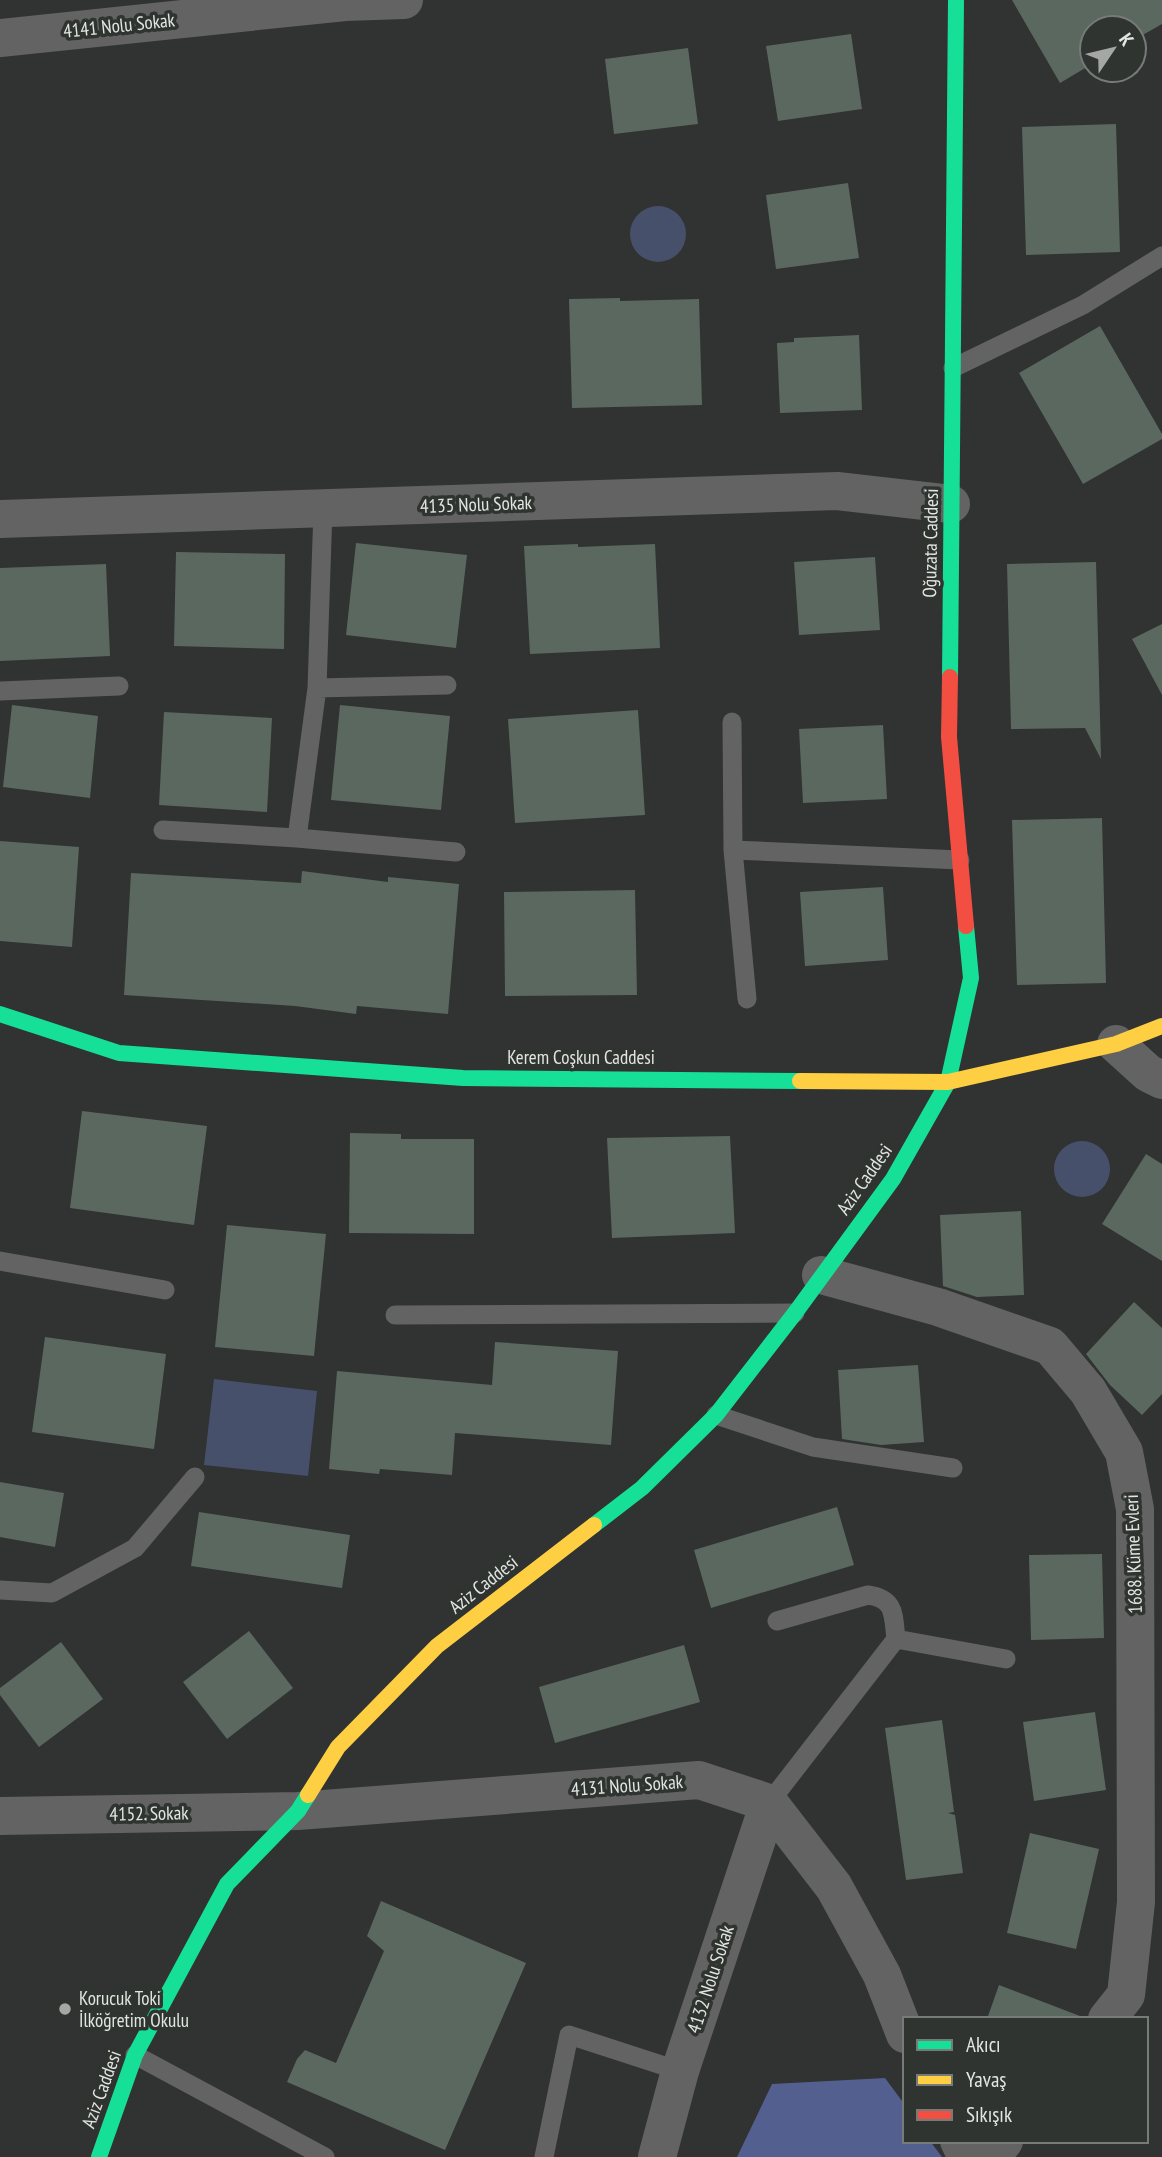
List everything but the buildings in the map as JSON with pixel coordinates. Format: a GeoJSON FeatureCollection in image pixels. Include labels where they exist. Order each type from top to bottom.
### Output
{"type":"FeatureCollection","features":[{"type":"Feature","properties":{"kind":"street","name":"4141 Nolu Sokak"},"geometry":{"type":"LineString","coordinates":[[0,38],[345,2],[404,0]]}},
{"type":"Feature","properties":{"kind":"street","name":"Oğuzata Caddesi"},"geometry":{"type":"LineString","coordinates":[[948,1082],[971,978],[949,737],[956,0]]}},
{"type":"Feature","properties":{"kind":"street","name":"4135 Nolu Sokak"},"geometry":{"type":"LineString","coordinates":[[0,519],[837,491],[951,504]]}},
{"type":"Feature","properties":{"kind":"street","name":"Kerem Coşkun Caddesi"},"geometry":{"type":"LineString","coordinates":[[0,1014],[119,1053],[463,1078],[948,1082],[1115,1044],[1162,1026]]}},
{"type":"Feature","properties":{"kind":"street"},"geometry":{"type":"LineString","coordinates":[[1115,1044],[1148,1073],[1162,1080]]}},
{"type":"Feature","properties":{"kind":"street","name":"Aziz Caddesi"},"geometry":{"type":"LineString","coordinates":[[99,2157],[135,2054],[227,1884],[298,1811],[338,1746],[437,1646],[642,1488],[716,1415],[893,1179],[948,1082]]}},
{"type":"Feature","properties":{"kind":"street","name":"1688. Küme Evleri"},"geometry":{"type":"LineString","coordinates":[[821,1275],[938,1307],[1050,1346],[1088,1391],[1124,1452],[1135,1509],[1136,1902],[1126,1995],[1109,2017]]}},
{"type":"Feature","properties":{"kind":"street","name":"4131 Nolu Sokak"},"geometry":{"type":"LineString","coordinates":[[298,1811],[699,1780],[769,1803]]}},
{"type":"Feature","properties":{"kind":"street"},"geometry":{"type":"LineString","coordinates":[[769,1803],[834,1886],[882,1975],[903,2029]]}},
{"type":"Feature","properties":{"kind":"street","name":"4132 Nolu Sokak"},"geometry":{"type":"LineString","coordinates":[[657,2157],[680,2071],[769,1803]]}},
{"type":"Feature","properties":{"kind":"street","name":"4152. Sokak"},"geometry":{"type":"LineString","coordinates":[[0,1816],[298,1811]]}},
{"type":"Feature","properties":{"kind":"street"},"geometry":{"type":"LineString","coordinates":[[991,2157],[1002,2143]]}},
{"type":"Feature","properties":{"kind":"lane"},"geometry":{"type":"LineString","coordinates":[[953,368],[1083,305],[1162,256]]}},
{"type":"Feature","properties":{"kind":"lane"},"geometry":{"type":"LineString","coordinates":[[297,838],[317,688],[323,509]]}},
{"type":"Feature","properties":{"kind":"lane"},"geometry":{"type":"LineString","coordinates":[[317,688],[447,685]]}},
{"type":"Feature","properties":{"kind":"lane"},"geometry":{"type":"LineString","coordinates":[[0,691],[119,687]]}},
{"type":"Feature","properties":{"kind":"lane"},"geometry":{"type":"LineString","coordinates":[[732,722],[733,850],[747,999]]}},
{"type":"Feature","properties":{"kind":"lane"},"geometry":{"type":"LineString","coordinates":[[163,830],[456,852]]}},
{"type":"Feature","properties":{"kind":"lane"},"geometry":{"type":"LineString","coordinates":[[733,850],[960,860]]}},
{"type":"Feature","properties":{"kind":"lane"},"geometry":{"type":"LineString","coordinates":[[0,1261],[165,1290]]}},
{"type":"Feature","properties":{"kind":"lane"},"geometry":{"type":"LineString","coordinates":[[394,1315],[795,1313]]}},
{"type":"Feature","properties":{"kind":"lane"},"geometry":{"type":"LineString","coordinates":[[716,1415],[813,1447],[953,1468]]}},
{"type":"Feature","properties":{"kind":"lane"},"geometry":{"type":"LineString","coordinates":[[0,1590],[52,1593],[135,1548],[195,1477]]}},
{"type":"Feature","properties":{"kind":"lane"},"geometry":{"type":"LineString","coordinates":[[769,1803],[896,1639],[889,1603],[881,1597],[869,1595],[777,1621]]}},
{"type":"Feature","properties":{"kind":"lane"},"geometry":{"type":"LineString","coordinates":[[896,1639],[1006,1659]]}},
{"type":"Feature","properties":{"kind":"lane"},"geometry":{"type":"LineString","coordinates":[[544,2157],[569,2035],[680,2071]]}},
{"type":"Feature","properties":{"kind":"lane"},"geometry":{"type":"LineString","coordinates":[[135,2054],[325,2157]]}},
{"type":"Feature","properties":{"kind":"shaded area"},"geometry":{"type":"Polygon","coordinates":[[[658,206],[669,208],[678,214],[684,223],[684,245],[678,254],[669,260],[658,262],[647,260],[638,254],[632,245],[630,234],[632,223],[638,214],[647,208],[658,206]]]}},
{"type":"Feature","properties":{"kind":"shaded area"},"geometry":{"type":"Polygon","coordinates":[[[1082,1141],[1093,1143],[1102,1149],[1108,1158],[1108,1180],[1102,1189],[1093,1195],[1082,1197],[1071,1195],[1062,1189],[1056,1180],[1054,1169],[1056,1158],[1062,1149],[1071,1143],[1082,1141]]]}},
{"type":"Feature","properties":{"kind":"shaded area"},"geometry":{"type":"Polygon","coordinates":[[[214,1379],[317,1391],[308,1476],[204,1465],[214,1379]]]}},
{"type":"Feature","properties":{"kind":"shaded area"},"geometry":{"type":"Polygon","coordinates":[[[885,2078],[903,2102],[903,2143],[932,2143],[942,2157],[737,2157],[772,2084],[885,2078]]]}},
{"type":"Feature","properties":{"kind":"traffic: fast"},"geometry":{"type":"LineString","coordinates":[[950,677],[956,0]]}},
{"type":"Feature","properties":{"kind":"traffic: fast"},"geometry":{"type":"LineString","coordinates":[[594,1525],[642,1488],[716,1415],[893,1179],[948,1082],[971,978],[966,926]]}},
{"type":"Feature","properties":{"kind":"traffic: fast"},"geometry":{"type":"LineString","coordinates":[[0,1014],[119,1053],[463,1078],[800,1081]]}},
{"type":"Feature","properties":{"kind":"traffic: fast"},"geometry":{"type":"LineString","coordinates":[[99,2157],[135,2055],[227,1884],[298,1811],[308,1795]]}},
{"type":"Feature","properties":{"kind":"traffic: slow"},"geometry":{"type":"LineString","coordinates":[[800,1081],[948,1082],[1116,1044],[1162,1026]]}},
{"type":"Feature","properties":{"kind":"traffic: slow"},"geometry":{"type":"LineString","coordinates":[[308,1795],[338,1747],[437,1646],[594,1525]]}},
{"type":"Feature","properties":{"kind":"traffic: jam"},"geometry":{"type":"LineString","coordinates":[[950,677],[949,737],[966,926]]}},
{"type":"Feature","properties":{"kind":"place","name":"Korucuk Toki İlköğretim Okulu"},"geometry":{"type":"Point","coordinates":[65,2009]}}]}
